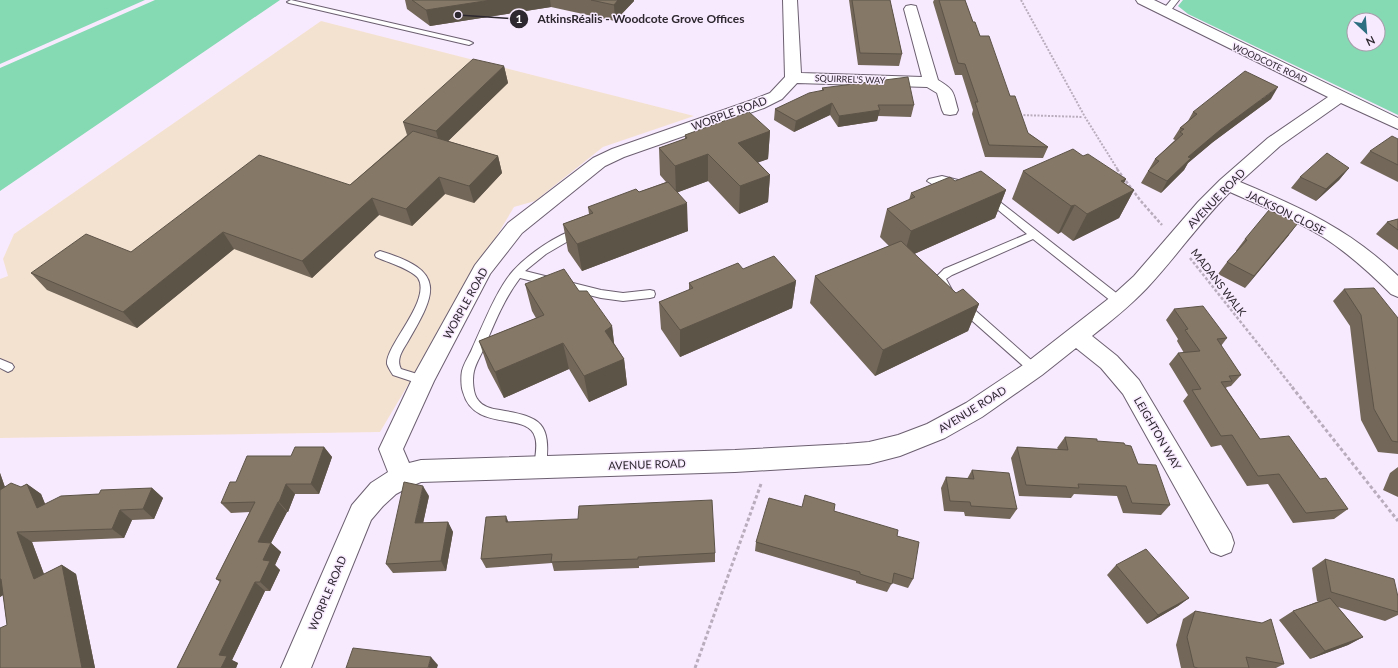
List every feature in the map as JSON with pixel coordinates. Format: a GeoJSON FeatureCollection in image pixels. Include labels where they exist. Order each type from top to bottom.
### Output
{"type":"FeatureCollection","features":[{"type":"Feature","properties":{"kind":"street"},"geometry":{"type":"LineString","coordinates":[[790,0],[793,78]]}},
{"type":"Feature","properties":{"kind":"street","name":"WOODCOTE ROAD"},"geometry":{"type":"LineString","coordinates":[[1143,0],[1170,6],[1340,96],[1398,124]]}},
{"type":"Feature","properties":{"kind":"street"},"geometry":{"type":"LineString","coordinates":[[911,9],[931,82],[945,91],[950,110]]}},
{"type":"Feature","properties":{"kind":"street","name":"SQUIRREL'S WAY"},"geometry":{"type":"LineString","coordinates":[[793,78],[931,82]]}},
{"type":"Feature","properties":{"kind":"street","name":"WORPLE ROAD"},"geometry":{"type":"LineString","coordinates":[[296,668],[361,513],[377,494],[387,485],[402,476],[391,449],[423,380],[482,270],[515,228],[599,162],[618,153],[758,104],[776,96],[793,78]]}},
{"type":"Feature","properties":{"kind":"street","name":"AVENUE ROAD"},"geometry":{"type":"LineString","coordinates":[[402,476],[421,471],[769,460],[869,453],[900,445],[936,431],[974,410],[1034,369],[1120,302],[1141,281],[1205,206],[1227,184],[1274,142],[1340,96]]}},
{"type":"Feature","properties":{"kind":"street","name":"JACKSON CLOSE"},"geometry":{"type":"LineString","coordinates":[[1227,184],[1320,227],[1357,252],[1384,274],[1398,289]]}},
{"type":"Feature","properties":{"kind":"street","name":"LEIGHTON WAY"},"geometry":{"type":"LineString","coordinates":[[1077,337],[1109,362],[1131,387],[1221,543]]}},
{"type":"Feature","properties":{"kind":"lane"},"geometry":{"type":"LineString","coordinates":[[291,2],[469,44]]}},
{"type":"Feature","properties":{"kind":"lane"},"geometry":{"type":"LineString","coordinates":[[932,181],[942,179],[967,186]]}},
{"type":"Feature","properties":{"kind":"lane"},"geometry":{"type":"LineString","coordinates":[[978,191],[988,196],[1034,235],[1120,302]]}},
{"type":"Feature","properties":{"kind":"lane"},"geometry":{"type":"LineString","coordinates":[[540,467],[541,435],[535,424],[524,419],[490,414],[476,406],[469,396],[466,384],[468,371],[506,289],[518,273],[530,260],[543,251],[588,227]]}},
{"type":"Feature","properties":{"kind":"lane"},"geometry":{"type":"LineString","coordinates":[[1034,235],[948,272],[940,278],[944,287],[964,307],[1034,369]]}},
{"type":"Feature","properties":{"kind":"lane"},"geometry":{"type":"LineString","coordinates":[[380,255],[417,271],[423,277],[426,288],[423,301],[395,354],[393,364],[396,372],[423,380]]}},
{"type":"Feature","properties":{"kind":"lane"},"geometry":{"type":"LineString","coordinates":[[518,273],[609,295],[623,297],[650,294]]}},
{"type":"Feature","properties":{"kind":"path","name":"MADANS WALK"},"geometry":{"type":"LineString","coordinates":[[1021,0],[1084,117],[1128,185],[1142,203],[1176,240],[1398,521]]}},
{"type":"Feature","properties":{"kind":"path"},"geometry":{"type":"LineString","coordinates":[[1019,115],[1084,117]]}},
{"type":"Feature","properties":{"kind":"path"},"geometry":{"type":"LineString","coordinates":[[696,668],[769,460]]}},
{"type":"Feature","properties":{"kind":"shaded area"},"geometry":{"type":"Polygon","coordinates":[[[321,21],[694,116],[603,147],[535,201],[514,207],[380,432],[0,438],[0,279],[8,276],[3,259],[14,234],[321,21]]]}},
{"type":"Feature","properties":{"kind":"green space"},"geometry":{"type":"Polygon","coordinates":[[[0,0],[145,0],[0,64],[0,0]]]}},
{"type":"Feature","properties":{"kind":"green space"},"geometry":{"type":"Polygon","coordinates":[[[155,0],[280,0],[0,191],[0,68],[155,0]]]}},
{"type":"Feature","properties":{"kind":"green space"},"geometry":{"type":"Polygon","coordinates":[[[1183,0],[1398,0],[1398,115],[1188,14],[1178,6],[1183,0]]]}},
{"type":"Feature","properties":{"kind":"building"},"geometry":{"type":"Polygon","coordinates":[[[412,0],[491,0],[426,10],[412,0]]]}},
{"type":"Feature","properties":{"kind":"building"},"geometry":{"type":"Polygon","coordinates":[[[591,0],[618,0],[614,5],[591,0]]]}},
{"type":"Feature","properties":{"kind":"building"},"geometry":{"type":"Polygon","coordinates":[[[852,0],[890,0],[902,54],[860,53],[852,0]]]}},
{"type":"Feature","properties":{"kind":"building"},"geometry":{"type":"Polygon","coordinates":[[[939,0],[965,0],[980,36],[989,36],[1010,96],[1015,96],[1028,133],[1048,147],[989,145],[975,102],[978,102],[965,64],[958,63],[939,0]]]}},
{"type":"Feature","properties":{"kind":"building"},"geometry":{"type":"Polygon","coordinates":[[[473,59],[504,66],[436,131],[403,122],[473,59]]]}},
{"type":"Feature","properties":{"kind":"building"},"geometry":{"type":"Polygon","coordinates":[[[1245,71],[1278,87],[1220,130],[1188,157],[1191,158],[1167,181],[1148,171],[1159,161],[1155,159],[1183,134],[1180,132],[1184,129],[1180,128],[1197,114],[1193,112],[1245,71]]]}},
{"type":"Feature","properties":{"kind":"building"},"geometry":{"type":"Polygon","coordinates":[[[908,77],[914,105],[878,105],[880,110],[839,116],[832,103],[796,121],[775,109],[809,93],[824,90],[822,88],[908,77]]]}},
{"type":"Feature","properties":{"kind":"building"},"geometry":{"type":"Polygon","coordinates":[[[749,112],[770,131],[738,143],[770,175],[740,186],[708,154],[675,166],[659,148],[687,138],[685,135],[749,112]]]}},
{"type":"Feature","properties":{"kind":"building"},"geometry":{"type":"Polygon","coordinates":[[[413,131],[498,156],[469,186],[439,177],[406,209],[372,198],[302,261],[223,232],[123,312],[31,273],[86,234],[131,252],[259,155],[350,185],[413,131]]]}},
{"type":"Feature","properties":{"kind":"building"},"geometry":{"type":"Polygon","coordinates":[[[1392,136],[1398,139],[1398,165],[1370,151],[1392,136]]]}},
{"type":"Feature","properties":{"kind":"building"},"geometry":{"type":"Polygon","coordinates":[[[1073,149],[1083,156],[1088,154],[1126,179],[1121,181],[1134,190],[1087,214],[1075,205],[1071,206],[1023,171],[1073,149]]]}},
{"type":"Feature","properties":{"kind":"building"},"geometry":{"type":"Polygon","coordinates":[[[1327,153],[1349,168],[1326,189],[1300,177],[1327,153]]]}},
{"type":"Feature","properties":{"kind":"building"},"geometry":{"type":"Polygon","coordinates":[[[981,171],[1006,190],[911,231],[887,209],[915,197],[911,193],[950,177],[955,181],[981,171]]]}},
{"type":"Feature","properties":{"kind":"building"},"geometry":{"type":"Polygon","coordinates":[[[668,182],[687,203],[577,244],[563,224],[593,213],[588,207],[636,189],[639,192],[668,182]]]}},
{"type":"Feature","properties":{"kind":"building"},"geometry":{"type":"Polygon","coordinates":[[[1269,210],[1298,223],[1254,276],[1227,262],[1247,240],[1245,239],[1269,210]]]}},
{"type":"Feature","properties":{"kind":"building"},"geometry":{"type":"Polygon","coordinates":[[[1398,219],[1398,230],[1387,222],[1398,219]]]}},
{"type":"Feature","properties":{"kind":"building"},"geometry":{"type":"Polygon","coordinates":[[[901,241],[956,293],[963,289],[979,304],[883,350],[815,276],[901,241]]]}},
{"type":"Feature","properties":{"kind":"building"},"geometry":{"type":"Polygon","coordinates":[[[774,256],[796,281],[680,330],[659,302],[693,288],[689,283],[738,263],[743,269],[774,256]]]}},
{"type":"Feature","properties":{"kind":"building"},"geometry":{"type":"Polygon","coordinates":[[[564,269],[579,291],[587,291],[612,326],[605,331],[624,359],[584,376],[563,343],[495,372],[479,341],[544,315],[525,284],[564,269]]]}},
{"type":"Feature","properties":{"kind":"building"},"geometry":{"type":"Polygon","coordinates":[[[1374,288],[1398,318],[1398,442],[1392,441],[1374,409],[1361,315],[1344,289],[1374,288]]]}},
{"type":"Feature","properties":{"kind":"building"},"geometry":{"type":"Polygon","coordinates":[[[1203,306],[1227,338],[1217,339],[1241,375],[1229,376],[1232,381],[1221,382],[1260,439],[1289,436],[1320,479],[1326,478],[1348,509],[1306,513],[1279,474],[1258,476],[1232,435],[1221,436],[1192,390],[1201,389],[1178,353],[1200,351],[1185,330],[1188,329],[1174,309],[1203,306]]]}},
{"type":"Feature","properties":{"kind":"building"},"geometry":{"type":"Polygon","coordinates":[[[1065,437],[1097,439],[1097,441],[1124,443],[1125,445],[1131,446],[1138,464],[1156,465],[1170,505],[1132,503],[1126,486],[1078,484],[1079,488],[1026,485],[1017,447],[1068,450],[1065,437]]]}},
{"type":"Feature","properties":{"kind":"building"},"geometry":{"type":"Polygon","coordinates":[[[295,447],[324,447],[311,484],[286,484],[279,502],[258,542],[271,543],[263,560],[270,561],[260,582],[255,582],[219,655],[227,656],[221,668],[177,668],[221,580],[216,579],[255,502],[221,503],[230,482],[236,482],[247,456],[291,456],[295,447]]]}},
{"type":"Feature","properties":{"kind":"building"},"geometry":{"type":"Polygon","coordinates":[[[972,470],[1009,473],[1017,509],[971,506],[970,502],[950,501],[946,477],[974,479],[972,470]]]}},
{"type":"Feature","properties":{"kind":"building"},"geometry":{"type":"Polygon","coordinates":[[[404,482],[423,486],[415,523],[448,522],[441,561],[386,564],[404,482]]]}},
{"type":"Feature","properties":{"kind":"building"},"geometry":{"type":"Polygon","coordinates":[[[11,483],[21,487],[27,484],[37,508],[61,496],[99,494],[101,490],[152,488],[143,509],[120,510],[112,529],[17,532],[34,579],[62,565],[82,668],[0,668],[0,628],[7,625],[0,579],[0,490],[11,483]]]}},
{"type":"Feature","properties":{"kind":"building"},"geometry":{"type":"Polygon","coordinates":[[[805,495],[835,504],[834,511],[898,530],[897,536],[919,542],[913,579],[894,573],[892,584],[860,574],[860,572],[756,542],[769,498],[802,507],[805,495]]]}},
{"type":"Feature","properties":{"kind":"building"},"geometry":{"type":"Polygon","coordinates":[[[712,500],[715,553],[638,557],[638,559],[551,562],[552,554],[481,559],[486,517],[506,516],[506,522],[578,519],[579,506],[712,500]]]}},
{"type":"Feature","properties":{"kind":"building"},"geometry":{"type":"Polygon","coordinates":[[[1146,549],[1189,598],[1158,615],[1116,565],[1146,549]]]}},
{"type":"Feature","properties":{"kind":"building"},"geometry":{"type":"Polygon","coordinates":[[[1325,559],[1394,579],[1398,597],[1398,612],[1331,592],[1325,559]]]}},
{"type":"Feature","properties":{"kind":"building"},"geometry":{"type":"Polygon","coordinates":[[[1330,598],[1363,637],[1325,651],[1293,611],[1330,598]]]}},
{"type":"Feature","properties":{"kind":"building"},"geometry":{"type":"Polygon","coordinates":[[[1195,611],[1262,623],[1271,619],[1284,664],[1246,657],[1249,668],[1194,667],[1187,637],[1195,611]]]}},
{"type":"Feature","properties":{"kind":"building"},"geometry":{"type":"Polygon","coordinates":[[[353,648],[431,657],[428,668],[346,668],[353,648]]]}},
{"type":"Feature","properties":{"kind":"place","name":"AtkinsRéalis - Woodcote Grove Offices"},"geometry":{"type":"Point","coordinates":[458,15]}}]}
